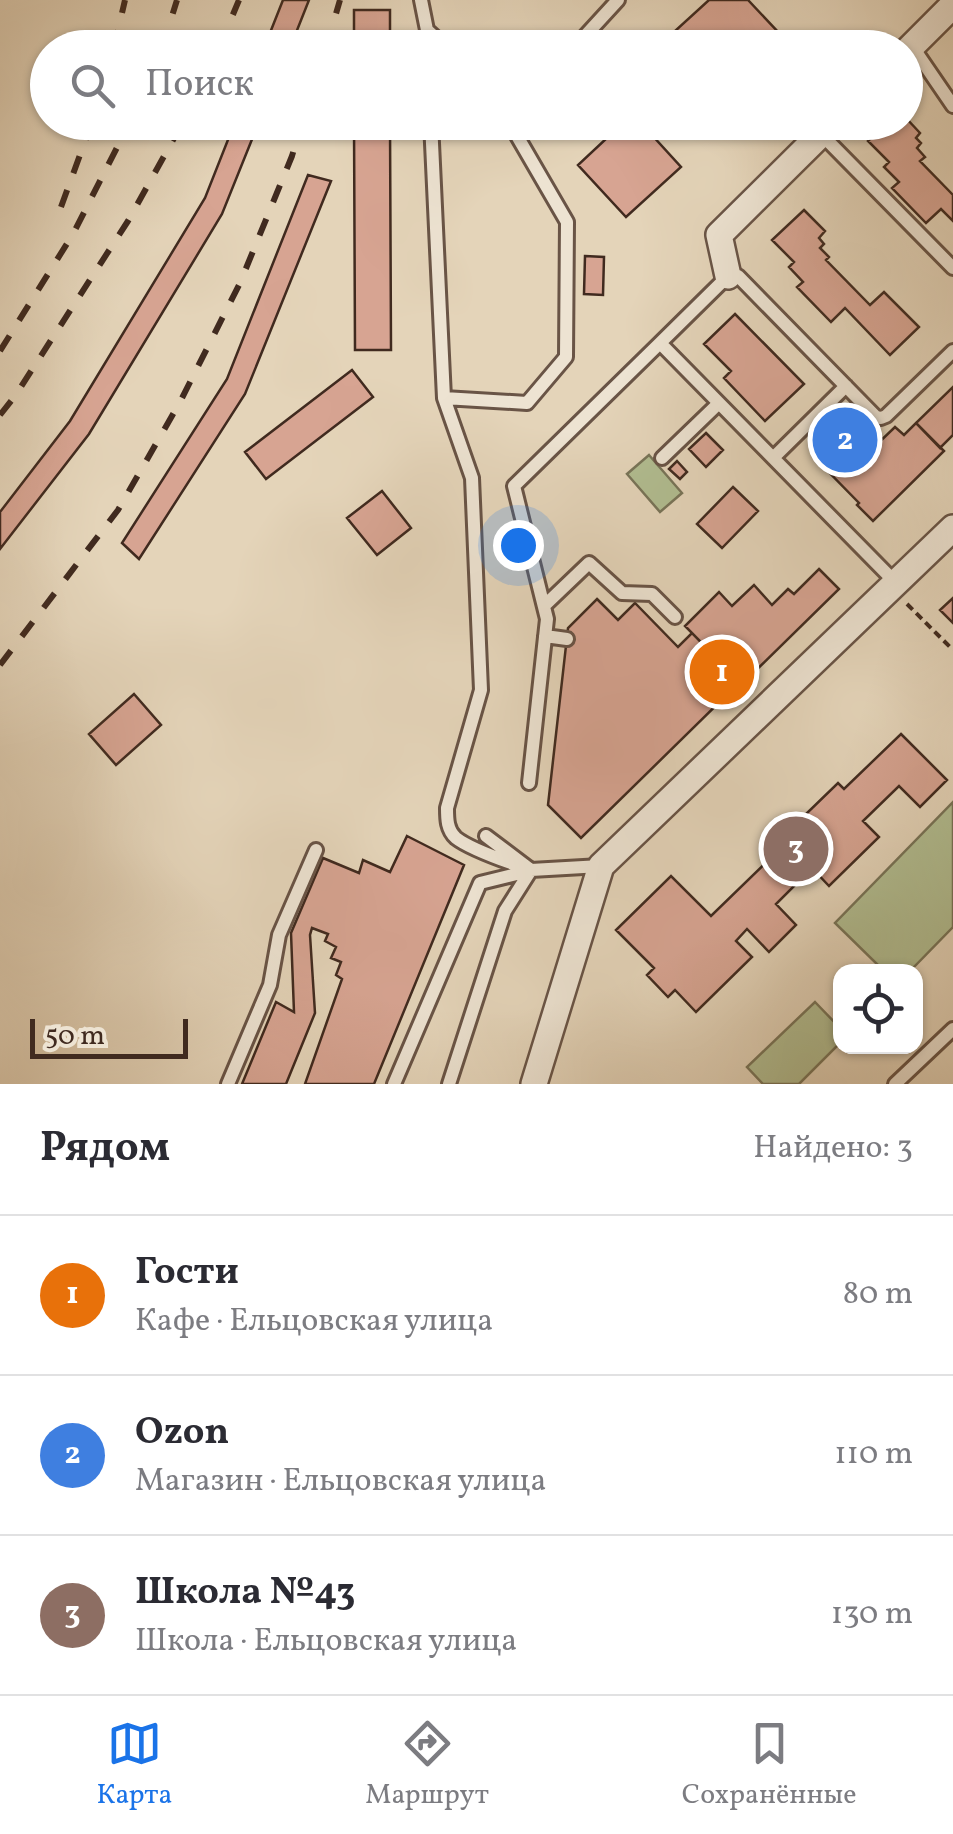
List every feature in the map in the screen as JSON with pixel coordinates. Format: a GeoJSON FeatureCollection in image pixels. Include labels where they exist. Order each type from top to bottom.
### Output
{"type":"FeatureCollection","features":[{"type":"Feature","properties":{"kind":"street"},"geometry":{"type":"LineString","coordinates":[[923,35],[953,5]]}},
{"type":"Feature","properties":{"kind":"street"},"geometry":{"type":"LineString","coordinates":[[728,276],[719,235],[815,140]]}},
{"type":"Feature","properties":{"kind":"street"},"geometry":{"type":"LineString","coordinates":[[534,1084],[601,866],[953,528]]}},
{"type":"Feature","properties":{"kind":"lane"},"geometry":{"type":"LineString","coordinates":[[422,0],[427,30]]}},
{"type":"Feature","properties":{"kind":"lane"},"geometry":{"type":"LineString","coordinates":[[590,30],[618,0]]}},
{"type":"Feature","properties":{"kind":"lane"},"geometry":{"type":"LineString","coordinates":[[923,67],[953,106]]}},
{"type":"Feature","properties":{"kind":"lane"},"geometry":{"type":"LineString","coordinates":[[432,140],[444,398],[472,478],[480,690],[447,808],[448,824],[454,837],[531,870]]}},
{"type":"Feature","properties":{"kind":"lane"},"geometry":{"type":"LineString","coordinates":[[444,398],[528,403],[566,357],[567,222],[520,140]]}},
{"type":"Feature","properties":{"kind":"lane"},"geometry":{"type":"LineString","coordinates":[[838,140],[953,268]]}},
{"type":"Feature","properties":{"kind":"lane"},"geometry":{"type":"LineString","coordinates":[[529,782],[547,619],[514,486],[728,276],[738,276],[876,417],[886,416],[953,351]]}},
{"type":"Feature","properties":{"kind":"lane"},"geometry":{"type":"LineString","coordinates":[[660,342],[894,585]]}},
{"type":"Feature","properties":{"kind":"lane"},"geometry":{"type":"LineString","coordinates":[[773,458],[846,386]]}},
{"type":"Feature","properties":{"kind":"lane"},"geometry":{"type":"LineString","coordinates":[[662,458],[719,403]]}},
{"type":"Feature","properties":{"kind":"lane"},"geometry":{"type":"LineString","coordinates":[[544,606],[593,564],[622,593],[652,594],[675,618]]}},
{"type":"Feature","properties":{"kind":"lane"},"geometry":{"type":"LineString","coordinates":[[545,636],[566,639]]}},
{"type":"Feature","properties":{"kind":"lane"},"geometry":{"type":"LineString","coordinates":[[486,836],[531,870]]}},
{"type":"Feature","properties":{"kind":"lane"},"geometry":{"type":"LineString","coordinates":[[228,1084],[270,985],[279,935],[316,850]]}},
{"type":"Feature","properties":{"kind":"lane"},"geometry":{"type":"LineString","coordinates":[[394,1084],[480,883],[531,870],[601,866]]}},
{"type":"Feature","properties":{"kind":"lane"},"geometry":{"type":"LineString","coordinates":[[449,1084],[505,911],[531,870]]}},
{"type":"Feature","properties":{"kind":"lane"},"geometry":{"type":"LineString","coordinates":[[895,1084],[953,1029]]}},
{"type":"Feature","properties":{"kind":"path"},"geometry":{"type":"LineString","coordinates":[[894,585],[953,650]]}},
{"type":"Feature","properties":{"kind":"green space"},"geometry":{"type":"Polygon","coordinates":[[[649,455],[682,493],[660,512],[627,474],[649,455]]]}},
{"type":"Feature","properties":{"kind":"green space"},"geometry":{"type":"Polygon","coordinates":[[[953,802],[953,927],[917,964],[877,964],[835,923],[953,802]]]}},
{"type":"Feature","properties":{"kind":"green space"},"geometry":{"type":"Polygon","coordinates":[[[815,1002],[833,1021],[833,1050],[799,1084],[763,1084],[747,1067],[815,1002]]]}},
{"type":"Feature","properties":{"kind":"building"},"geometry":{"type":"Polygon","coordinates":[[[283,0],[309,0],[297,30],[271,30],[283,0]]]}},
{"type":"Feature","properties":{"kind":"building"},"geometry":{"type":"Polygon","coordinates":[[[709,0],[748,0],[776,30],[676,30],[709,0]]]}},
{"type":"Feature","properties":{"kind":"building"},"geometry":{"type":"Polygon","coordinates":[[[354,10],[390,10],[390,30],[354,30],[354,10]]]}},
{"type":"Feature","properties":{"kind":"building"},"geometry":{"type":"Polygon","coordinates":[[[228,140],[252,140],[222,214],[89,434],[0,549],[0,512],[70,421],[205,198],[228,140]]]}},
{"type":"Feature","properties":{"kind":"building"},"geometry":{"type":"Polygon","coordinates":[[[354,140],[390,140],[391,350],[355,350],[354,140]]]}},
{"type":"Feature","properties":{"kind":"building"},"geometry":{"type":"Polygon","coordinates":[[[605,140],[656,140],[681,167],[626,217],[578,165],[605,140]]]}},
{"type":"Feature","properties":{"kind":"building"},"geometry":{"type":"Polygon","coordinates":[[[918,140],[921,143],[917,148],[925,157],[920,161],[953,195],[953,221],[941,209],[926,223],[892,188],[899,182],[884,167],[889,162],[868,141],[918,140]]]}},
{"type":"Feature","properties":{"kind":"building"},"geometry":{"type":"Polygon","coordinates":[[[308,175],[331,181],[245,394],[139,559],[122,543],[227,379],[308,175]]]}},
{"type":"Feature","properties":{"kind":"building"},"geometry":{"type":"Polygon","coordinates":[[[804,210],[825,231],[819,238],[824,244],[820,248],[829,257],[826,260],[870,305],[884,292],[919,327],[890,355],[845,308],[831,322],[797,287],[803,282],[789,267],[794,262],[772,240],[804,210]]]}},
{"type":"Feature","properties":{"kind":"building"},"geometry":{"type":"Polygon","coordinates":[[[585,256],[604,257],[603,295],[584,294],[585,256]]]}},
{"type":"Feature","properties":{"kind":"building"},"geometry":{"type":"Polygon","coordinates":[[[735,314],[804,384],[765,421],[724,378],[731,371],[704,344],[735,314]]]}},
{"type":"Feature","properties":{"kind":"building"},"geometry":{"type":"Polygon","coordinates":[[[352,370],[373,397],[266,479],[245,452],[352,370]]]}},
{"type":"Feature","properties":{"kind":"building"},"geometry":{"type":"Polygon","coordinates":[[[953,387],[953,435],[940,448],[916,423],[953,387]]]}},
{"type":"Feature","properties":{"kind":"building"},"geometry":{"type":"Polygon","coordinates":[[[916,423],[944,451],[873,521],[816,459],[846,429],[869,452],[895,427],[904,435],[916,423]]]}},
{"type":"Feature","properties":{"kind":"building"},"geometry":{"type":"Polygon","coordinates":[[[706,433],[723,450],[706,467],[689,449],[706,433]]]}},
{"type":"Feature","properties":{"kind":"building"},"geometry":{"type":"Polygon","coordinates":[[[677,461],[687,472],[680,479],[669,469],[677,461]]]}},
{"type":"Feature","properties":{"kind":"building"},"geometry":{"type":"Polygon","coordinates":[[[733,487],[758,511],[722,548],[697,524],[733,487]]]}},
{"type":"Feature","properties":{"kind":"building"},"geometry":{"type":"Polygon","coordinates":[[[382,491],[411,528],[377,555],[347,518],[382,491]]]}},
{"type":"Feature","properties":{"kind":"building"},"geometry":{"type":"Polygon","coordinates":[[[819,569],[839,589],[742,684],[685,626],[719,592],[732,606],[754,585],[772,605],[788,589],[794,594],[819,569]]]}},
{"type":"Feature","properties":{"kind":"building"},"geometry":{"type":"Polygon","coordinates":[[[953,598],[953,623],[940,610],[953,598]]]}},
{"type":"Feature","properties":{"kind":"building"},"geometry":{"type":"Polygon","coordinates":[[[597,599],[618,620],[635,603],[678,647],[692,633],[740,682],[581,838],[548,805],[568,628],[597,599]]]}},
{"type":"Feature","properties":{"kind":"building"},"geometry":{"type":"Polygon","coordinates":[[[134,694],[161,725],[116,765],[89,734],[134,694]]]}},
{"type":"Feature","properties":{"kind":"building"},"geometry":{"type":"Polygon","coordinates":[[[901,734],[947,780],[920,807],[899,786],[863,821],[879,837],[829,886],[812,868],[776,904],[796,925],[769,952],[747,929],[736,941],[752,957],[696,1012],[675,990],[668,997],[647,975],[654,968],[616,930],[671,876],[711,916],[781,848],[776,843],[838,783],[844,789],[901,734]]]}},
{"type":"Feature","properties":{"kind":"building"},"geometry":{"type":"Polygon","coordinates":[[[407,836],[464,865],[374,1084],[305,1084],[342,979],[336,975],[341,962],[331,958],[336,947],[325,941],[328,934],[312,928],[315,1013],[286,1084],[242,1084],[276,1002],[294,1012],[291,933],[323,858],[359,873],[363,860],[390,872],[407,836]]]}},
{"type":"Feature","properties":{"kind":"railway"},"geometry":{"type":"LineString","coordinates":[[118,30],[125,0]]}},
{"type":"Feature","properties":{"kind":"railway"},"geometry":{"type":"LineString","coordinates":[[168,30],[177,0]]}},
{"type":"Feature","properties":{"kind":"railway"},"geometry":{"type":"LineString","coordinates":[[226,30],[239,0]]}},
{"type":"Feature","properties":{"kind":"railway"},"geometry":{"type":"LineString","coordinates":[[331,30],[340,0]]}},
{"type":"Feature","properties":{"kind":"railway"},"geometry":{"type":"LineString","coordinates":[[61,207],[85,140]]}},
{"type":"Feature","properties":{"kind":"railway"},"geometry":{"type":"LineString","coordinates":[[0,351],[73,234],[121,140]]}},
{"type":"Feature","properties":{"kind":"railway"},"geometry":{"type":"LineString","coordinates":[[0,415],[128,221],[173,140]]}},
{"type":"Feature","properties":{"kind":"railway"},"geometry":{"type":"LineString","coordinates":[[0,665],[118,510],[180,402],[240,283],[297,140]]}},
{"type":"Feature","properties":{"kind":"place","name":"Ozon"},"geometry":{"type":"Point","coordinates":[845,440]}},
{"type":"Feature","properties":{"kind":"place","name":"Гости"},"geometry":{"type":"Point","coordinates":[722,672]}},
{"type":"Feature","properties":{"kind":"place","name":"Школа №43"},"geometry":{"type":"Point","coordinates":[796,849]}}]}
